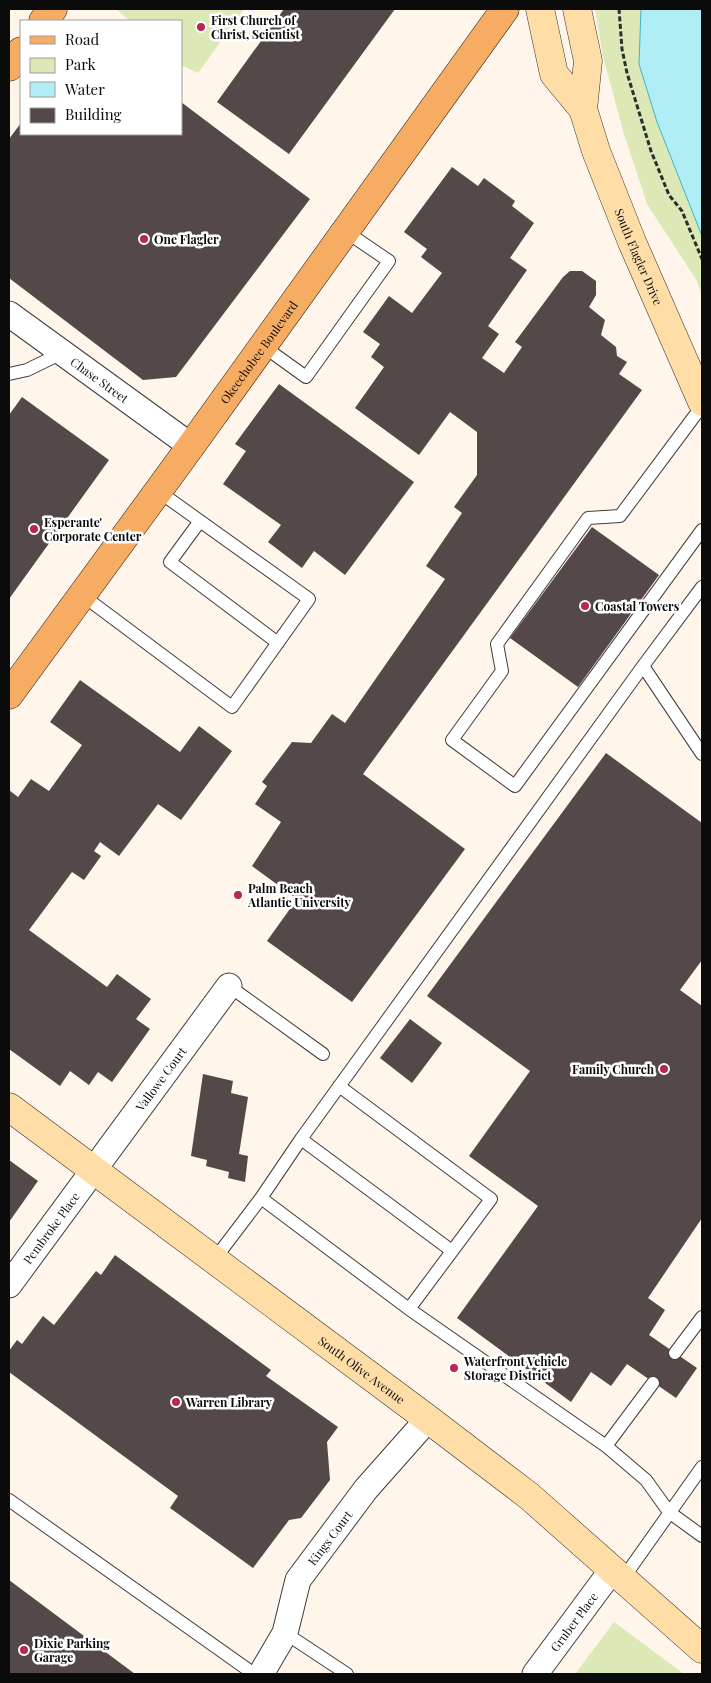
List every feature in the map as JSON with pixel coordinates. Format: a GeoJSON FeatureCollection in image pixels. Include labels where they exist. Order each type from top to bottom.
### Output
{"type":"FeatureCollection","features":[{"type":"Feature","properties":{"kind":"main road"},"geometry":{"type":"LineString","coordinates":[[44,20],[53,9]]}},
{"type":"Feature","properties":{"kind":"main road","name":"Okeechobee Boulevard"},"geometry":{"type":"LineString","coordinates":[[9,695],[191,446],[505,9]]}},
{"type":"Feature","properties":{"kind":"main road"},"geometry":{"type":"LineString","coordinates":[[9,67],[20,51]]}},
{"type":"Feature","properties":{"kind":"street","name":"South Flagler Drive"},"geometry":{"type":"LineString","coordinates":[[540,9],[554,74],[582,109],[596,151],[632,242],[702,402]]}},
{"type":"Feature","properties":{"kind":"street","name":"South Flagler Drive"},"geometry":{"type":"LineString","coordinates":[[577,9],[588,61],[582,109]]}},
{"type":"Feature","properties":{"kind":"street","name":"Chase Street"},"geometry":{"type":"LineString","coordinates":[[9,314],[191,446]]}},
{"type":"Feature","properties":{"kind":"street","name":"Vallowe Court"},"geometry":{"type":"LineString","coordinates":[[93,1171],[229,986]]}},
{"type":"Feature","properties":{"kind":"street","name":"South Olive Avenue"},"geometry":{"type":"LineString","coordinates":[[9,1107],[529,1496],[702,1649]]}},
{"type":"Feature","properties":{"kind":"street","name":"Pembroke Place"},"geometry":{"type":"LineString","coordinates":[[9,1285],[93,1171]]}},
{"type":"Feature","properties":{"kind":"street","name":"Kings Court"},"geometry":{"type":"LineString","coordinates":[[261,1674],[285,1633],[298,1580],[366,1489],[428,1419]]}},
{"type":"Feature","properties":{"kind":"street","name":"Gruber Place"},"geometry":{"type":"LineString","coordinates":[[535,1674],[617,1575]]}},
{"type":"Feature","properties":{"kind":"lane"},"geometry":{"type":"LineString","coordinates":[[263,346],[306,377],[389,261],[345,231]]}},
{"type":"Feature","properties":{"kind":"lane"},"geometry":{"type":"LineString","coordinates":[[9,374],[27,370],[62,353]]}},
{"type":"Feature","properties":{"kind":"lane"},"geometry":{"type":"LineString","coordinates":[[702,406],[620,516],[588,518],[497,644],[502,671],[452,740],[515,786],[702,530]]}},
{"type":"Feature","properties":{"kind":"lane"},"geometry":{"type":"LineString","coordinates":[[82,595],[232,707],[309,600],[158,491]]}},
{"type":"Feature","properties":{"kind":"lane"},"geometry":{"type":"LineString","coordinates":[[200,521],[170,562],[278,643]]}},
{"type":"Feature","properties":{"kind":"lane"},"geometry":{"type":"LineString","coordinates":[[214,1260],[702,587]]}},
{"type":"Feature","properties":{"kind":"lane"},"geometry":{"type":"LineString","coordinates":[[643,666],[702,754]]}},
{"type":"Feature","properties":{"kind":"lane"},"geometry":{"type":"LineString","coordinates":[[229,986],[323,1054]]}},
{"type":"Feature","properties":{"kind":"lane"},"geometry":{"type":"LineString","coordinates":[[339,1086],[491,1199],[409,1309]]}},
{"type":"Feature","properties":{"kind":"lane"},"geometry":{"type":"LineString","coordinates":[[301,1140],[452,1251]]}},
{"type":"Feature","properties":{"kind":"lane"},"geometry":{"type":"LineString","coordinates":[[260,1198],[409,1309],[606,1446],[646,1480],[669,1512],[702,1536]]}},
{"type":"Feature","properties":{"kind":"lane"},"geometry":{"type":"LineString","coordinates":[[675,1353],[702,1317]]}},
{"type":"Feature","properties":{"kind":"lane"},"geometry":{"type":"LineString","coordinates":[[606,1446],[653,1383]]}},
{"type":"Feature","properties":{"kind":"lane"},"geometry":{"type":"LineString","coordinates":[[617,1575],[669,1512],[702,1467]]}},
{"type":"Feature","properties":{"kind":"lane"},"geometry":{"type":"LineString","coordinates":[[9,1500],[254,1674]]}},
{"type":"Feature","properties":{"kind":"lane"},"geometry":{"type":"LineString","coordinates":[[285,1633],[346,1674]]}},
{"type":"Feature","properties":{"kind":"path"},"geometry":{"type":"LineString","coordinates":[[619,9],[622,49],[627,73],[651,150],[668,195],[682,211],[702,260]]}},
{"type":"Feature","properties":{"kind":"green space"},"geometry":{"type":"Polygon","coordinates":[[[116,9],[244,9],[198,73],[182,65],[182,20],[129,20],[116,9]]]}},
{"type":"Feature","properties":{"kind":"green space"},"geometry":{"type":"Polygon","coordinates":[[[595,9],[641,9],[639,64],[657,122],[702,236],[702,295],[697,281],[647,204],[623,131],[603,56],[595,9]]]}},
{"type":"Feature","properties":{"kind":"green space"},"geometry":{"type":"Polygon","coordinates":[[[614,1622],[684,1674],[575,1674],[614,1622]]]}},
{"type":"Feature","properties":{"kind":"water"},"geometry":{"type":"Polygon","coordinates":[[[641,9],[702,9],[702,236],[657,122],[639,64],[641,9]]]}},
{"type":"Feature","properties":{"kind":"building"},"geometry":{"type":"Polygon","coordinates":[[[284,9],[395,9],[289,154],[217,102],[284,9]]]}},
{"type":"Feature","properties":{"kind":"building","name":"One Flagler"},"geometry":{"type":"Polygon","coordinates":[[[182,103],[310,199],[176,377],[143,380],[9,278],[9,139],[20,124],[20,135],[182,135],[182,103]]]}},
{"type":"Feature","properties":{"kind":"building"},"geometry":{"type":"Polygon","coordinates":[[[452,167],[478,186],[484,178],[515,201],[512,206],[534,223],[510,258],[527,270],[488,326],[499,334],[482,358],[504,373],[522,347],[515,342],[563,277],[570,271],[582,271],[596,281],[596,295],[589,307],[605,320],[601,335],[616,347],[617,356],[627,362],[619,374],[642,390],[363,774],[465,849],[352,1002],[267,941],[297,899],[252,866],[281,822],[255,804],[267,786],[262,782],[292,742],[311,743],[332,714],[345,723],[445,579],[426,566],[462,513],[454,507],[477,475],[477,432],[450,412],[419,455],[355,408],[384,367],[371,357],[380,344],[363,332],[389,296],[412,313],[442,273],[421,257],[427,249],[404,232],[452,167]]]}},
{"type":"Feature","properties":{"kind":"building"},"geometry":{"type":"Polygon","coordinates":[[[279,384],[414,482],[345,575],[314,551],[302,568],[268,542],[281,525],[223,484],[246,451],[235,444],[279,384]]]}},
{"type":"Feature","properties":{"kind":"building","name":"Esperante' Corporate Center"},"geometry":{"type":"Polygon","coordinates":[[[22,397],[109,460],[9,599],[9,415],[22,397]]]}},
{"type":"Feature","properties":{"kind":"building","name":"Coastal Towers"},"geometry":{"type":"Polygon","coordinates":[[[592,527],[659,575],[578,687],[510,638],[592,527]]]}},
{"type":"Feature","properties":{"kind":"building"},"geometry":{"type":"Polygon","coordinates":[[[80,680],[180,752],[199,726],[232,751],[181,820],[158,804],[119,856],[100,842],[94,851],[101,856],[84,880],[72,872],[29,930],[107,987],[117,974],[151,999],[136,1019],[150,1029],[112,1082],[98,1072],[89,1085],[70,1071],[60,1086],[9,1049],[9,790],[18,797],[31,779],[49,791],[82,745],[50,722],[80,680]]]}},
{"type":"Feature","properties":{"kind":"building"},"geometry":{"type":"Polygon","coordinates":[[[606,753],[702,823],[702,960],[680,990],[702,1006],[702,1218],[648,1298],[665,1310],[649,1335],[697,1368],[676,1398],[627,1364],[611,1386],[591,1372],[571,1402],[457,1318],[538,1206],[469,1156],[530,1071],[427,996],[606,753]]]}},
{"type":"Feature","properties":{"kind":"building"},"geometry":{"type":"Polygon","coordinates":[[[410,1019],[442,1043],[412,1083],[380,1058],[410,1019]]]}},
{"type":"Feature","properties":{"kind":"building"},"geometry":{"type":"Polygon","coordinates":[[[203,1074],[233,1081],[231,1093],[248,1097],[239,1154],[248,1156],[245,1182],[228,1178],[229,1172],[206,1166],[207,1160],[191,1156],[203,1074]]]}},
{"type":"Feature","properties":{"kind":"building"},"geometry":{"type":"Polygon","coordinates":[[[9,1160],[38,1181],[9,1222],[9,1160]]]}},
{"type":"Feature","properties":{"kind":"building","name":"Warren Library"},"geometry":{"type":"Polygon","coordinates":[[[115,1255],[271,1370],[266,1376],[338,1427],[327,1442],[330,1480],[301,1518],[289,1520],[253,1568],[170,1508],[178,1496],[9,1372],[9,1351],[17,1340],[22,1344],[43,1316],[54,1325],[96,1271],[101,1275],[115,1255]]]}},
{"type":"Feature","properties":{"kind":"building"},"geometry":{"type":"Polygon","coordinates":[[[9,1580],[135,1674],[9,1674],[9,1580]]]}},
{"type":"Feature","properties":{"kind":"place","name":"First Church of Christ, Scientist"},"geometry":{"type":"Point","coordinates":[201,27]}},
{"type":"Feature","properties":{"kind":"place","name":"One Flagler"},"geometry":{"type":"Point","coordinates":[144,239]}},
{"type":"Feature","properties":{"kind":"place","name":"Esperante' Corporate Center"},"geometry":{"type":"Point","coordinates":[34,529]}},
{"type":"Feature","properties":{"kind":"place","name":"Coastal Towers"},"geometry":{"type":"Point","coordinates":[585,606]}},
{"type":"Feature","properties":{"kind":"place","name":"Palm Beach Atlantic University"},"geometry":{"type":"Point","coordinates":[238,895]}},
{"type":"Feature","properties":{"kind":"place","name":"Family Church"},"geometry":{"type":"Point","coordinates":[664,1069]}},
{"type":"Feature","properties":{"kind":"place","name":"Waterfront Vehicle Storage District"},"geometry":{"type":"Point","coordinates":[454,1368]}},
{"type":"Feature","properties":{"kind":"place","name":"Warren Library"},"geometry":{"type":"Point","coordinates":[176,1402]}},
{"type":"Feature","properties":{"kind":"place","name":"Dixie Parking Garage"},"geometry":{"type":"Point","coordinates":[24,1650]}}]}
